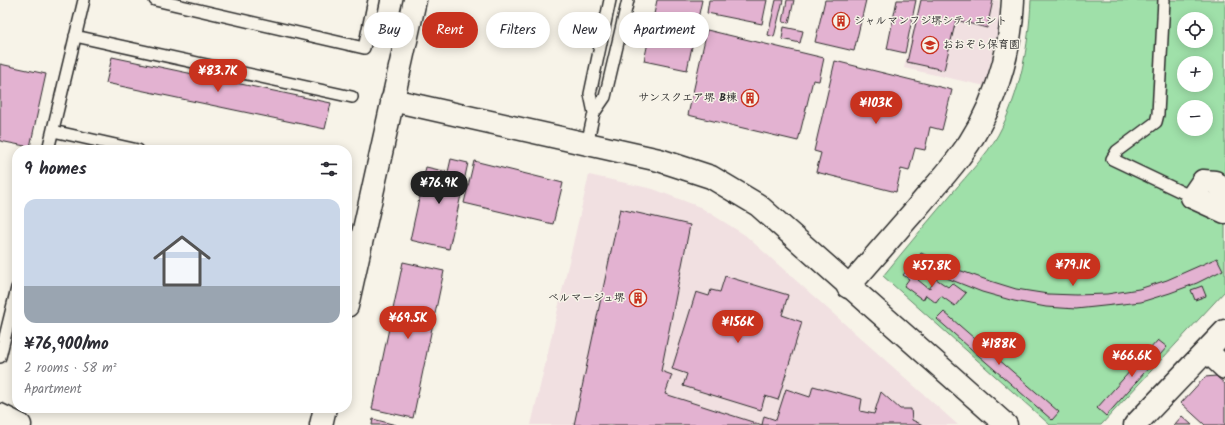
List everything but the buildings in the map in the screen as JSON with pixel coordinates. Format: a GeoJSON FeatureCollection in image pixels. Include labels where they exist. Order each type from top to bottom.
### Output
{"type":"FeatureCollection","features":[{"type":"Feature","properties":{"kind":"street"},"geometry":{"type":"LineString","coordinates":[[352,283],[415,0]]}},
{"type":"Feature","properties":{"kind":"street"},"geometry":{"type":"LineString","coordinates":[[848,287],[958,160],[981,124],[994,96],[1003,68],[1013,17],[1013,0]]}},
{"type":"Feature","properties":{"kind":"street"},"geometry":{"type":"LineString","coordinates":[[392,100],[659,160],[711,176],[758,205],[848,287],[1006,425]]}},
{"type":"Feature","properties":{"kind":"street"},"geometry":{"type":"LineString","coordinates":[[1192,197],[1203,181],[1215,182],[1224,192],[1222,211]]}},
{"type":"Feature","properties":{"kind":"street"},"geometry":{"type":"LineString","coordinates":[[1135,425],[1225,331]]}},
{"type":"Feature","properties":{"kind":"street"},"geometry":{"type":"LineString","coordinates":[[1207,351],[1225,368]]}},
{"type":"Feature","properties":{"kind":"street"},"geometry":{"type":"LineString","coordinates":[[321,425],[324,413]]}},
{"type":"Feature","properties":{"kind":"street"},"geometry":{"type":"LineString","coordinates":[[0,415],[20,425]]}},
{"type":"Feature","properties":{"kind":"lane"},"geometry":{"type":"LineString","coordinates":[[49,145],[84,0]]}},
{"type":"Feature","properties":{"kind":"lane"},"geometry":{"type":"LineString","coordinates":[[155,0],[364,48],[374,0]]}},
{"type":"Feature","properties":{"kind":"lane"},"geometry":{"type":"LineString","coordinates":[[594,113],[590,94],[610,0]]}},
{"type":"Feature","properties":{"kind":"lane"},"geometry":{"type":"LineString","coordinates":[[587,144],[594,113],[605,98],[628,0]]}},
{"type":"Feature","properties":{"kind":"lane"},"geometry":{"type":"LineString","coordinates":[[1164,0],[1156,122],[1117,150],[1112,159],[1192,197]]}},
{"type":"Feature","properties":{"kind":"lane"},"geometry":{"type":"LineString","coordinates":[[75,36],[352,97]]}},
{"type":"Feature","properties":{"kind":"lane"},"geometry":{"type":"LineString","coordinates":[[53,130],[117,145]]}},
{"type":"Feature","properties":{"kind":"lane"},"geometry":{"type":"LineString","coordinates":[[0,357],[12,330]]}},
{"type":"Feature","properties":{"kind":"shaded area"},"geometry":{"type":"Polygon","coordinates":[[[920,0],[999,0],[1000,23],[985,86],[904,68],[920,0]]]}},
{"type":"Feature","properties":{"kind":"shaded area"},"geometry":{"type":"Polygon","coordinates":[[[589,175],[653,189],[700,207],[745,235],[958,425],[531,425],[589,175]]]}},
{"type":"Feature","properties":{"kind":"green space"},"geometry":{"type":"Polygon","coordinates":[[[1031,0],[1225,0],[1225,178],[1188,185],[1182,202],[1225,224],[1225,291],[1101,425],[1050,425],[883,276],[982,158],[998,135],[1006,119],[1018,86],[1028,35],[1031,0]],[[1151,116],[1150,119],[1113,148],[1161,122],[1151,116]]]}},
{"type":"Feature","properties":{"kind":"place","name":"シャルマンフジ堺シティエント"},"geometry":{"type":"Point","coordinates":[841,21]}},
{"type":"Feature","properties":{"kind":"place","name":"おおぞら保育園"},"geometry":{"type":"Point","coordinates":[930,45]}},
{"type":"Feature","properties":{"kind":"place","name":"サンスクエア堺 B棟"},"geometry":{"type":"Point","coordinates":[750,98]}},
{"type":"Feature","properties":{"kind":"place","name":"ベルマージュ堺"},"geometry":{"type":"Point","coordinates":[638,298]}}]}
